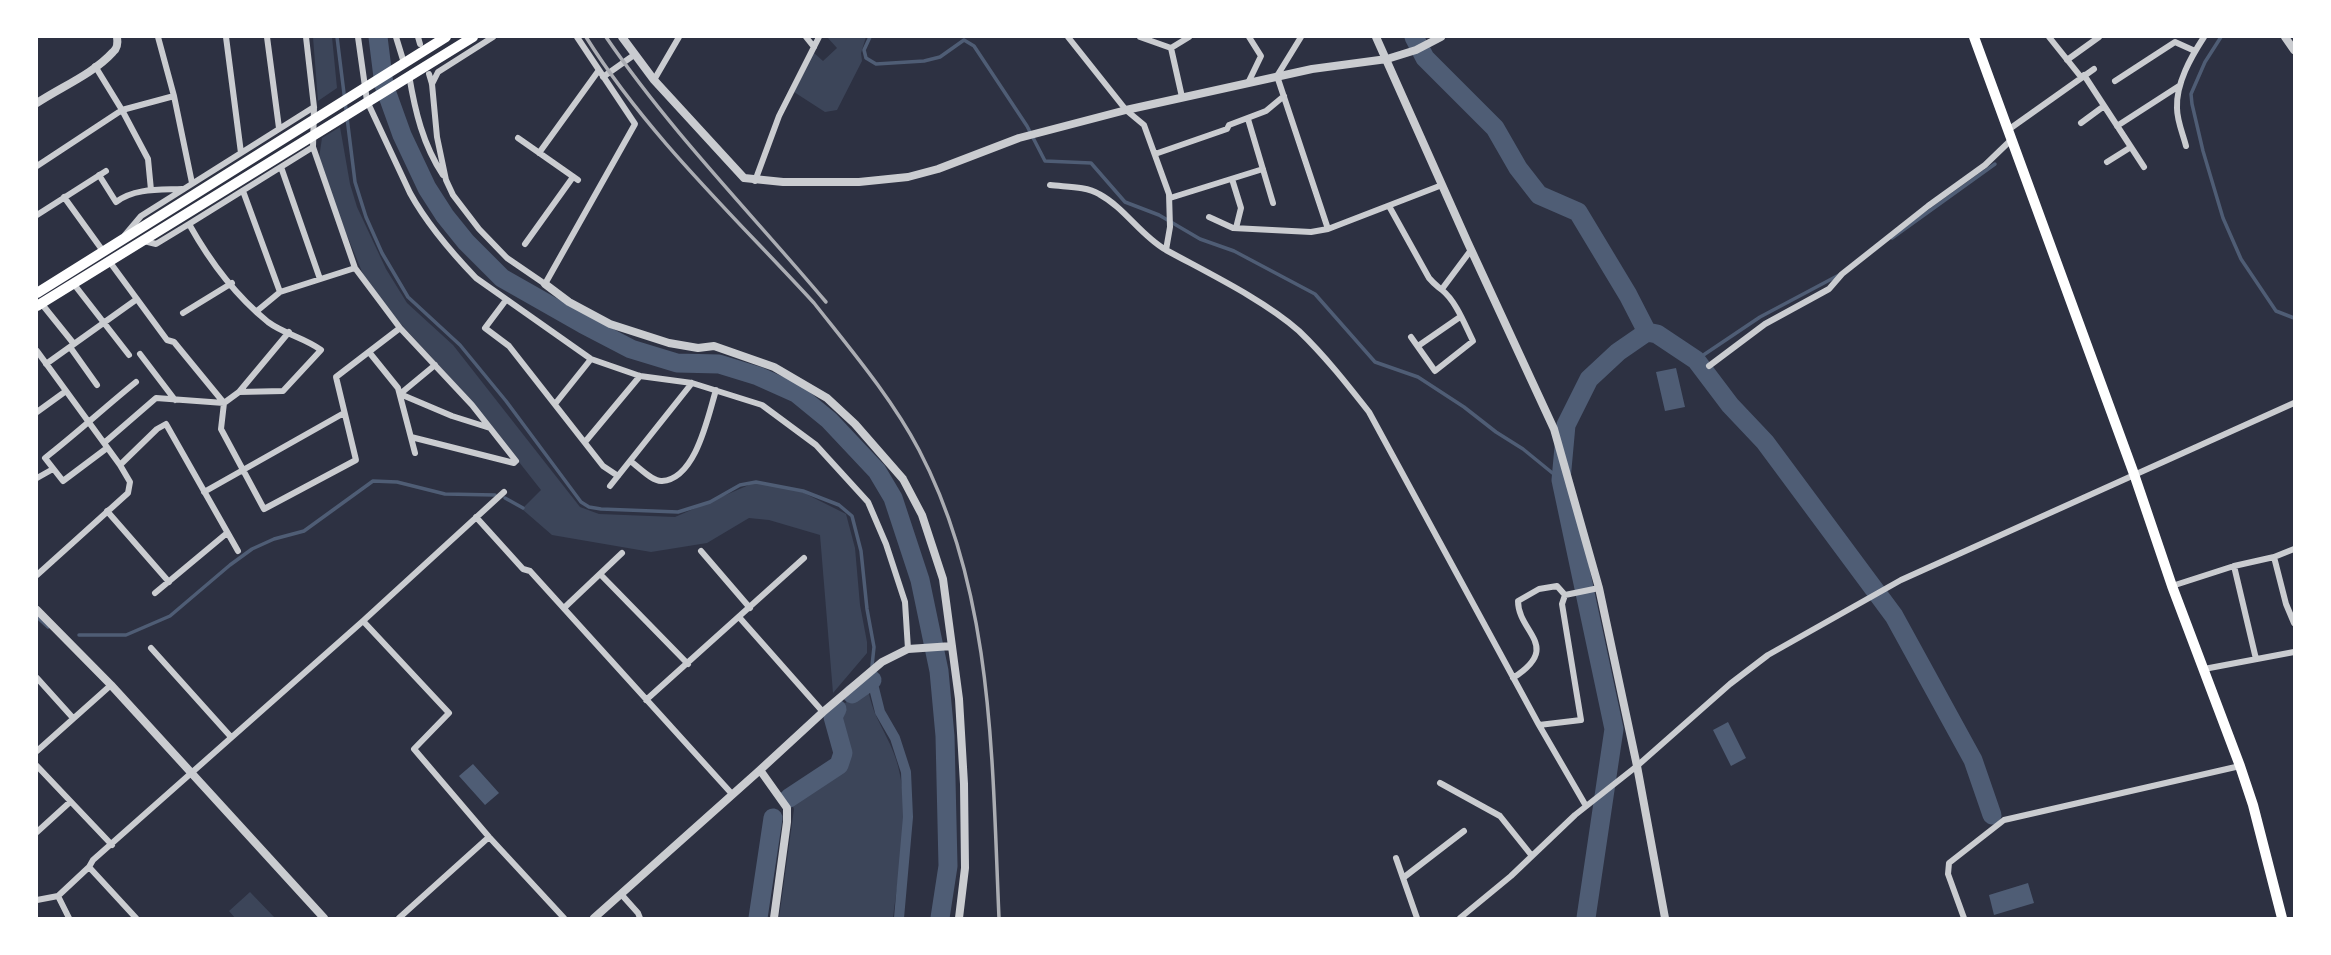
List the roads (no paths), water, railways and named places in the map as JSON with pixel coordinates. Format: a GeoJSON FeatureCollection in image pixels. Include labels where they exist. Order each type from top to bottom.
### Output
{"type":"FeatureCollection","features":[{"type":"Feature","properties":{"kind":"main road"},"geometry":{"type":"LineString","coordinates":[[37,293],[446,37]]}},
{"type":"Feature","properties":{"kind":"main road"},"geometry":{"type":"LineString","coordinates":[[39,304],[473,37]]}},
{"type":"Feature","properties":{"kind":"main road"},"geometry":{"type":"LineString","coordinates":[[1974,37],[2134,474],[2172,586],[2240,766],[2282,918]]}},
{"type":"Feature","properties":{"kind":"street"},"geometry":{"type":"LineString","coordinates":[[37,103],[114,51],[118,44],[117,37]]}},
{"type":"Feature","properties":{"kind":"street"},"geometry":{"type":"LineString","coordinates":[[158,37],[174,96],[192,183]]}},
{"type":"Feature","properties":{"kind":"street"},"geometry":{"type":"LineString","coordinates":[[226,37],[241,153]]}},
{"type":"Feature","properties":{"kind":"street"},"geometry":{"type":"LineString","coordinates":[[267,37],[279,128]]}},
{"type":"Feature","properties":{"kind":"street"},"geometry":{"type":"LineString","coordinates":[[306,37],[314,107],[313,147],[355,268],[400,328],[472,405],[516,461],[514,463],[411,438]]}},
{"type":"Feature","properties":{"kind":"street"},"geometry":{"type":"LineString","coordinates":[[358,37],[368,85],[367,101],[418,207],[464,265],[476,278],[591,359],[640,376],[692,383],[762,405],[816,445],[868,502],[886,544],[905,602],[908,649]]}},
{"type":"Feature","properties":{"kind":"street"},"geometry":{"type":"LineString","coordinates":[[397,37],[403,64]]}},
{"type":"Feature","properties":{"kind":"street"},"geometry":{"type":"LineString","coordinates":[[432,84],[438,72],[494,37]]}},
{"type":"Feature","properties":{"kind":"street"},"geometry":{"type":"LineString","coordinates":[[545,284],[635,124],[577,37]]}},
{"type":"Feature","properties":{"kind":"street"},"geometry":{"type":"LineString","coordinates":[[622,37],[654,80],[744,178],[755,181],[859,182],[908,177],[1026,136],[1126,110],[1312,69],[1387,59],[1416,50],[1441,37]]}},
{"type":"Feature","properties":{"kind":"street"},"geometry":{"type":"LineString","coordinates":[[654,80],[679,37]]}},
{"type":"Feature","properties":{"kind":"street"},"geometry":{"type":"LineString","coordinates":[[806,37],[814,47]]}},
{"type":"Feature","properties":{"kind":"street"},"geometry":{"type":"LineString","coordinates":[[755,181],[779,116],[820,37]]}},
{"type":"Feature","properties":{"kind":"street"},"geometry":{"type":"LineString","coordinates":[[1068,37],[1126,110],[1144,125],[1170,198],[1166,250]]}},
{"type":"Feature","properties":{"kind":"street"},"geometry":{"type":"LineString","coordinates":[[1140,37],[1171,48]]}},
{"type":"Feature","properties":{"kind":"street"},"geometry":{"type":"LineString","coordinates":[[1171,48],[1189,37]]}},
{"type":"Feature","properties":{"kind":"street"},"geometry":{"type":"LineString","coordinates":[[1248,83],[1261,56],[1249,37]]}},
{"type":"Feature","properties":{"kind":"street"},"geometry":{"type":"LineString","coordinates":[[1301,37],[1278,76],[1328,229]]}},
{"type":"Feature","properties":{"kind":"street"},"geometry":{"type":"LineString","coordinates":[[1376,37],[1554,429],[1599,588],[1637,766],[1665,918]]}},
{"type":"Feature","properties":{"kind":"street"},"geometry":{"type":"LineString","coordinates":[[2049,37],[2083,76],[2144,167]]}},
{"type":"Feature","properties":{"kind":"street"},"geometry":{"type":"LineString","coordinates":[[2067,60],[2099,37]]}},
{"type":"Feature","properties":{"kind":"street"},"geometry":{"type":"LineString","coordinates":[[2186,146],[2177,109],[2179,86],[2204,37]]}},
{"type":"Feature","properties":{"kind":"street"},"geometry":{"type":"LineString","coordinates":[[2286,37],[2294,50]]}},
{"type":"Feature","properties":{"kind":"street"},"geometry":{"type":"LineString","coordinates":[[2115,81],[2175,42],[2195,51]]}},
{"type":"Feature","properties":{"kind":"street"},"geometry":{"type":"LineString","coordinates":[[1171,48],[1182,97]]}},
{"type":"Feature","properties":{"kind":"street"},"geometry":{"type":"LineString","coordinates":[[603,77],[634,55]]}},
{"type":"Feature","properties":{"kind":"street"},"geometry":{"type":"LineString","coordinates":[[95,66],[148,159],[150,190]]}},
{"type":"Feature","properties":{"kind":"street"},"geometry":{"type":"LineString","coordinates":[[1709,366],[1765,324],[1829,289],[1842,274],[1985,165],[2009,135],[2094,69]]}},
{"type":"Feature","properties":{"kind":"street"},"geometry":{"type":"LineString","coordinates":[[539,153],[598,70]]}},
{"type":"Feature","properties":{"kind":"street"},"geometry":{"type":"LineString","coordinates":[[429,74],[446,180]]}},
{"type":"Feature","properties":{"kind":"street"},"geometry":{"type":"LineString","coordinates":[[406,77],[415,113],[432,159],[453,195],[479,229],[507,258],[569,302],[610,324],[669,343],[698,348],[714,346],[774,367],[827,398],[855,424],[903,479],[922,516],[943,579],[960,699],[965,868],[959,918]]}},
{"type":"Feature","properties":{"kind":"street"},"geometry":{"type":"LineString","coordinates":[[2117,126],[2179,86]]}},
{"type":"Feature","properties":{"kind":"street"},"geometry":{"type":"LineString","coordinates":[[37,166],[122,110],[174,96]]}},
{"type":"Feature","properties":{"kind":"street"},"geometry":{"type":"LineString","coordinates":[[1155,154],[1227,129],[1230,125],[1266,111],[1284,96]]}},
{"type":"Feature","properties":{"kind":"street"},"geometry":{"type":"LineString","coordinates":[[2081,123],[2104,106]]}},
{"type":"Feature","properties":{"kind":"street"},"geometry":{"type":"LineString","coordinates":[[121,239],[141,216],[314,107]]}},
{"type":"Feature","properties":{"kind":"street"},"geometry":{"type":"LineString","coordinates":[[1248,119],[1273,203]]}},
{"type":"Feature","properties":{"kind":"street"},"geometry":{"type":"LineString","coordinates":[[518,138],[575,179],[525,244]]}},
{"type":"Feature","properties":{"kind":"street"},"geometry":{"type":"LineString","coordinates":[[142,241],[156,244],[313,147]]}},
{"type":"Feature","properties":{"kind":"street"},"geometry":{"type":"LineString","coordinates":[[2107,162],[2131,147]]}},
{"type":"Feature","properties":{"kind":"street"},"geometry":{"type":"LineString","coordinates":[[281,167],[320,279]]}},
{"type":"Feature","properties":{"kind":"street"},"geometry":{"type":"LineString","coordinates":[[1170,198],[1263,169]]}},
{"type":"Feature","properties":{"kind":"street"},"geometry":{"type":"LineString","coordinates":[[37,215],[103,173],[116,202],[126,195],[150,190],[182,189]]}},
{"type":"Feature","properties":{"kind":"street"},"geometry":{"type":"LineString","coordinates":[[1232,178],[1241,208],[1236,228]]}},
{"type":"Feature","properties":{"kind":"street"},"geometry":{"type":"LineString","coordinates":[[1209,217],[1236,228],[1311,232],[1328,229],[1442,185]]}},
{"type":"Feature","properties":{"kind":"street"},"geometry":{"type":"LineString","coordinates":[[1050,186],[1097,192],[1126,213],[1159,246],[1247,295],[1297,330],[1332,366],[1369,412],[1513,678],[1586,806]]}},
{"type":"Feature","properties":{"kind":"street"},"geometry":{"type":"LineString","coordinates":[[243,191],[280,292]]}},
{"type":"Feature","properties":{"kind":"street"},"geometry":{"type":"LineString","coordinates":[[64,197],[103,251]]}},
{"type":"Feature","properties":{"kind":"street"},"geometry":{"type":"LineString","coordinates":[[1389,206],[1429,278],[1435,287],[1441,289],[1461,317],[1473,341],[1435,372],[1411,337]]}},
{"type":"Feature","properties":{"kind":"street"},"geometry":{"type":"LineString","coordinates":[[190,224],[205,253],[257,311],[270,323],[321,350],[283,391],[239,392]]}},
{"type":"Feature","properties":{"kind":"street"},"geometry":{"type":"LineString","coordinates":[[1441,289],[1471,250]]}},
{"type":"Feature","properties":{"kind":"street"},"geometry":{"type":"LineString","coordinates":[[109,261],[167,340],[174,342],[224,403],[221,429],[264,509],[356,460],[336,377],[400,328]]}},
{"type":"Feature","properties":{"kind":"street"},"geometry":{"type":"LineString","coordinates":[[257,311],[280,292],[355,268]]}},
{"type":"Feature","properties":{"kind":"street"},"geometry":{"type":"LineString","coordinates":[[73,283],[128,355]]}},
{"type":"Feature","properties":{"kind":"street"},"geometry":{"type":"LineString","coordinates":[[183,313],[232,283]]}},
{"type":"Feature","properties":{"kind":"street"},"geometry":{"type":"LineString","coordinates":[[46,364],[137,299]]}},
{"type":"Feature","properties":{"kind":"street"},"geometry":{"type":"LineString","coordinates":[[506,300],[485,328],[509,346],[603,466],[618,476]]}},
{"type":"Feature","properties":{"kind":"street"},"geometry":{"type":"LineString","coordinates":[[39,304],[72,346],[97,385]]}},
{"type":"Feature","properties":{"kind":"street"},"geometry":{"type":"LineString","coordinates":[[1418,346],[1461,317]]}},
{"type":"Feature","properties":{"kind":"street"},"geometry":{"type":"LineString","coordinates":[[136,382],[45,458],[63,481],[106,446],[156,398],[224,403],[239,392],[289,332]]}},
{"type":"Feature","properties":{"kind":"street"},"geometry":{"type":"LineString","coordinates":[[37,351],[130,482],[128,493],[37,575]]}},
{"type":"Feature","properties":{"kind":"street"},"geometry":{"type":"LineString","coordinates":[[369,352],[398,388],[415,453]]}},
{"type":"Feature","properties":{"kind":"street"},"geometry":{"type":"LineString","coordinates":[[140,354],[175,400]]}},
{"type":"Feature","properties":{"kind":"street"},"geometry":{"type":"LineString","coordinates":[[555,404],[591,359]]}},
{"type":"Feature","properties":{"kind":"street"},"geometry":{"type":"LineString","coordinates":[[400,394],[435,365]]}},
{"type":"Feature","properties":{"kind":"street"},"geometry":{"type":"LineString","coordinates":[[585,442],[640,376]]}},
{"type":"Feature","properties":{"kind":"street"},"geometry":{"type":"LineString","coordinates":[[610,486],[692,383]]}},
{"type":"Feature","properties":{"kind":"street"},"geometry":{"type":"LineString","coordinates":[[630,461],[656,480],[663,481],[678,474],[693,458],[716,390]]}},
{"type":"Feature","properties":{"kind":"street"},"geometry":{"type":"LineString","coordinates":[[37,412],[65,391]]}},
{"type":"Feature","properties":{"kind":"street"},"geometry":{"type":"LineString","coordinates":[[400,394],[452,416],[490,428]]}},
{"type":"Feature","properties":{"kind":"street"},"geometry":{"type":"LineString","coordinates":[[1460,918],[1586,806],[1768,655],[1882,591],[2294,403]]}},
{"type":"Feature","properties":{"kind":"street"},"geometry":{"type":"LineString","coordinates":[[204,492],[344,413]]}},
{"type":"Feature","properties":{"kind":"street"},"geometry":{"type":"LineString","coordinates":[[120,465],[157,429],[166,424],[238,551]]}},
{"type":"Feature","properties":{"kind":"street"},"geometry":{"type":"LineString","coordinates":[[37,478],[53,469]]}},
{"type":"Feature","properties":{"kind":"street"},"geometry":{"type":"LineString","coordinates":[[37,900],[58,896],[93,860],[504,492]]}},
{"type":"Feature","properties":{"kind":"street"},"geometry":{"type":"LineString","coordinates":[[107,511],[169,582]]}},
{"type":"Feature","properties":{"kind":"street"},"geometry":{"type":"LineString","coordinates":[[476,517],[523,569],[530,571],[732,794]]}},
{"type":"Feature","properties":{"kind":"street"},"geometry":{"type":"LineString","coordinates":[[155,593],[227,533]]}},
{"type":"Feature","properties":{"kind":"street"},"geometry":{"type":"LineString","coordinates":[[2172,586],[2294,549]]}},
{"type":"Feature","properties":{"kind":"street"},"geometry":{"type":"LineString","coordinates":[[701,551],[750,608]]}},
{"type":"Feature","properties":{"kind":"street"},"geometry":{"type":"LineString","coordinates":[[564,608],[622,553]]}},
{"type":"Feature","properties":{"kind":"street"},"geometry":{"type":"LineString","coordinates":[[2274,557],[2286,604],[2294,623]]}},
{"type":"Feature","properties":{"kind":"street"},"geometry":{"type":"LineString","coordinates":[[646,700],[804,558]]}},
{"type":"Feature","properties":{"kind":"street"},"geometry":{"type":"LineString","coordinates":[[2234,566],[2256,659]]}},
{"type":"Feature","properties":{"kind":"street"},"geometry":{"type":"LineString","coordinates":[[600,573],[688,664]]}},
{"type":"Feature","properties":{"kind":"street"},"geometry":{"type":"LineString","coordinates":[[1513,678],[1526,670],[1535,656],[1537,645],[1520,614],[1518,601],[1539,589],[1557,586],[1565,595]]}},
{"type":"Feature","properties":{"kind":"street"},"geometry":{"type":"LineString","coordinates":[[1565,595],[1599,588]]}},
{"type":"Feature","properties":{"kind":"street"},"geometry":{"type":"LineString","coordinates":[[1539,725],[1581,720],[1562,604],[1565,595]]}},
{"type":"Feature","properties":{"kind":"street"},"geometry":{"type":"LineString","coordinates":[[37,610],[111,685],[324,918]]}},
{"type":"Feature","properties":{"kind":"street"},"geometry":{"type":"LineString","coordinates":[[739,618],[823,712]]}},
{"type":"Feature","properties":{"kind":"street"},"geometry":{"type":"LineString","coordinates":[[363,621],[449,713],[414,749],[489,837],[564,918]]}},
{"type":"Feature","properties":{"kind":"street"},"geometry":{"type":"LineString","coordinates":[[594,918],[823,712],[876,668],[908,649],[952,646]]}},
{"type":"Feature","properties":{"kind":"street"},"geometry":{"type":"LineString","coordinates":[[151,648],[231,737]]}},
{"type":"Feature","properties":{"kind":"street"},"geometry":{"type":"LineString","coordinates":[[2204,669],[2294,652]]}},
{"type":"Feature","properties":{"kind":"street"},"geometry":{"type":"LineString","coordinates":[[37,678],[73,718]]}},
{"type":"Feature","properties":{"kind":"street"},"geometry":{"type":"LineString","coordinates":[[37,751],[111,685]]}},
{"type":"Feature","properties":{"kind":"street"},"geometry":{"type":"LineString","coordinates":[[37,766],[111,845]]}},
{"type":"Feature","properties":{"kind":"street"},"geometry":{"type":"LineString","coordinates":[[1964,918],[1948,874],[1949,863],[2004,820],[2240,766]]}},
{"type":"Feature","properties":{"kind":"street"},"geometry":{"type":"LineString","coordinates":[[760,770],[787,808],[788,822],[774,918]]}},
{"type":"Feature","properties":{"kind":"street"},"geometry":{"type":"LineString","coordinates":[[1440,783],[1500,816],[1532,856]]}},
{"type":"Feature","properties":{"kind":"street"},"geometry":{"type":"LineString","coordinates":[[37,832],[70,802]]}},
{"type":"Feature","properties":{"kind":"street"},"geometry":{"type":"LineString","coordinates":[[1403,878],[1464,831]]}},
{"type":"Feature","properties":{"kind":"street"},"geometry":{"type":"LineString","coordinates":[[399,918],[489,837]]}},
{"type":"Feature","properties":{"kind":"street"},"geometry":{"type":"LineString","coordinates":[[1396,858],[1417,918]]}},
{"type":"Feature","properties":{"kind":"street"},"geometry":{"type":"LineString","coordinates":[[89,867],[136,918]]}},
{"type":"Feature","properties":{"kind":"street"},"geometry":{"type":"LineString","coordinates":[[621,894],[640,918]]}},
{"type":"Feature","properties":{"kind":"street"},"geometry":{"type":"LineString","coordinates":[[58,896],[69,918]]}},
{"type":"Feature","properties":{"kind":"waterway"},"geometry":{"type":"LineString","coordinates":[[337,37],[355,182],[366,217],[382,253],[408,297],[460,345],[506,401],[581,502],[601,509],[678,512],[710,502],[740,485],[756,482],[803,491],[839,505],[852,516],[861,551],[874,647],[872,666]]}},
{"type":"Feature","properties":{"kind":"waterway"},"geometry":{"type":"LineString","coordinates":[[378,37],[384,85],[402,135],[427,188],[466,242],[502,278],[631,349],[677,363],[719,364],[758,376],[796,393],[829,420],[877,471],[893,498],[920,580],[939,671],[945,736],[948,866],[940,918]]}},
{"type":"Feature","properties":{"kind":"waterway"},"geometry":{"type":"LineString","coordinates":[[870,37],[864,50],[866,58],[876,64],[924,61],[940,57],[964,40],[974,46],[1027,126],[1045,161],[1091,163],[1125,202],[1159,215],[1200,239],[1234,251],[1315,294],[1375,362],[1418,377],[1523,449],[1561,480]]}},
{"type":"Feature","properties":{"kind":"waterway"},"geometry":{"type":"LineString","coordinates":[[1414,37],[1425,58],[1495,128],[1518,168],[1539,195],[1578,212],[1647,332],[1657,334],[1696,360],[1730,405],[1765,442],[1894,616],[1973,760],[1992,815]]}},
{"type":"Feature","properties":{"kind":"waterway"},"geometry":{"type":"LineString","coordinates":[[2221,37],[2205,62],[2191,94],[2203,151],[2223,218],[2241,259],[2276,311],[2294,318]]}},
{"type":"Feature","properties":{"kind":"waterway"},"geometry":{"type":"LineString","coordinates":[[1892,238],[1995,164]]}},
{"type":"Feature","properties":{"kind":"waterway"},"geometry":{"type":"LineString","coordinates":[[1696,360],[1760,317],[1839,275]]}},
{"type":"Feature","properties":{"kind":"waterway"},"geometry":{"type":"LineString","coordinates":[[1586,918],[1614,729],[1561,480],[1566,425],[1589,379],[1618,352],[1647,332]]}},
{"type":"Feature","properties":{"kind":"waterway"},"geometry":{"type":"LineString","coordinates":[[79,635],[126,635],[170,616],[252,549],[274,539],[304,531],[373,481],[397,482],[445,494],[495,495]]}},
{"type":"Feature","properties":{"kind":"waterway"},"geometry":{"type":"LineString","coordinates":[[505,498],[523,508]]}},
{"type":"Feature","properties":{"kind":"waterway"},"geometry":{"type":"LineString","coordinates":[[37,617],[48,627]]}},
{"type":"Feature","properties":{"kind":"waterway"},"geometry":{"type":"LineString","coordinates":[[872,680],[880,712],[895,738],[906,772],[908,817],[899,918]]}},
{"type":"Feature","properties":{"kind":"waterway"},"geometry":{"type":"LineString","coordinates":[[852,694],[872,680]]}},
{"type":"Feature","properties":{"kind":"waterway"},"geometry":{"type":"LineString","coordinates":[[789,798],[839,765],[843,753],[833,717],[837,709]]}},
{"type":"Feature","properties":{"kind":"waterway"},"geometry":{"type":"LineString","coordinates":[[758,918],[773,818]]}},
{"type":"Feature","properties":{"kind":"railway"},"geometry":{"type":"LineString","coordinates":[[586,37],[610,73],[665,142],[814,303],[883,393],[919,450],[944,505],[962,561],[975,620],[990,739],[999,918]]}},
{"type":"Feature","properties":{"kind":"railway"},"geometry":{"type":"LineString","coordinates":[[606,37],[657,106],[826,302]]}}]}
